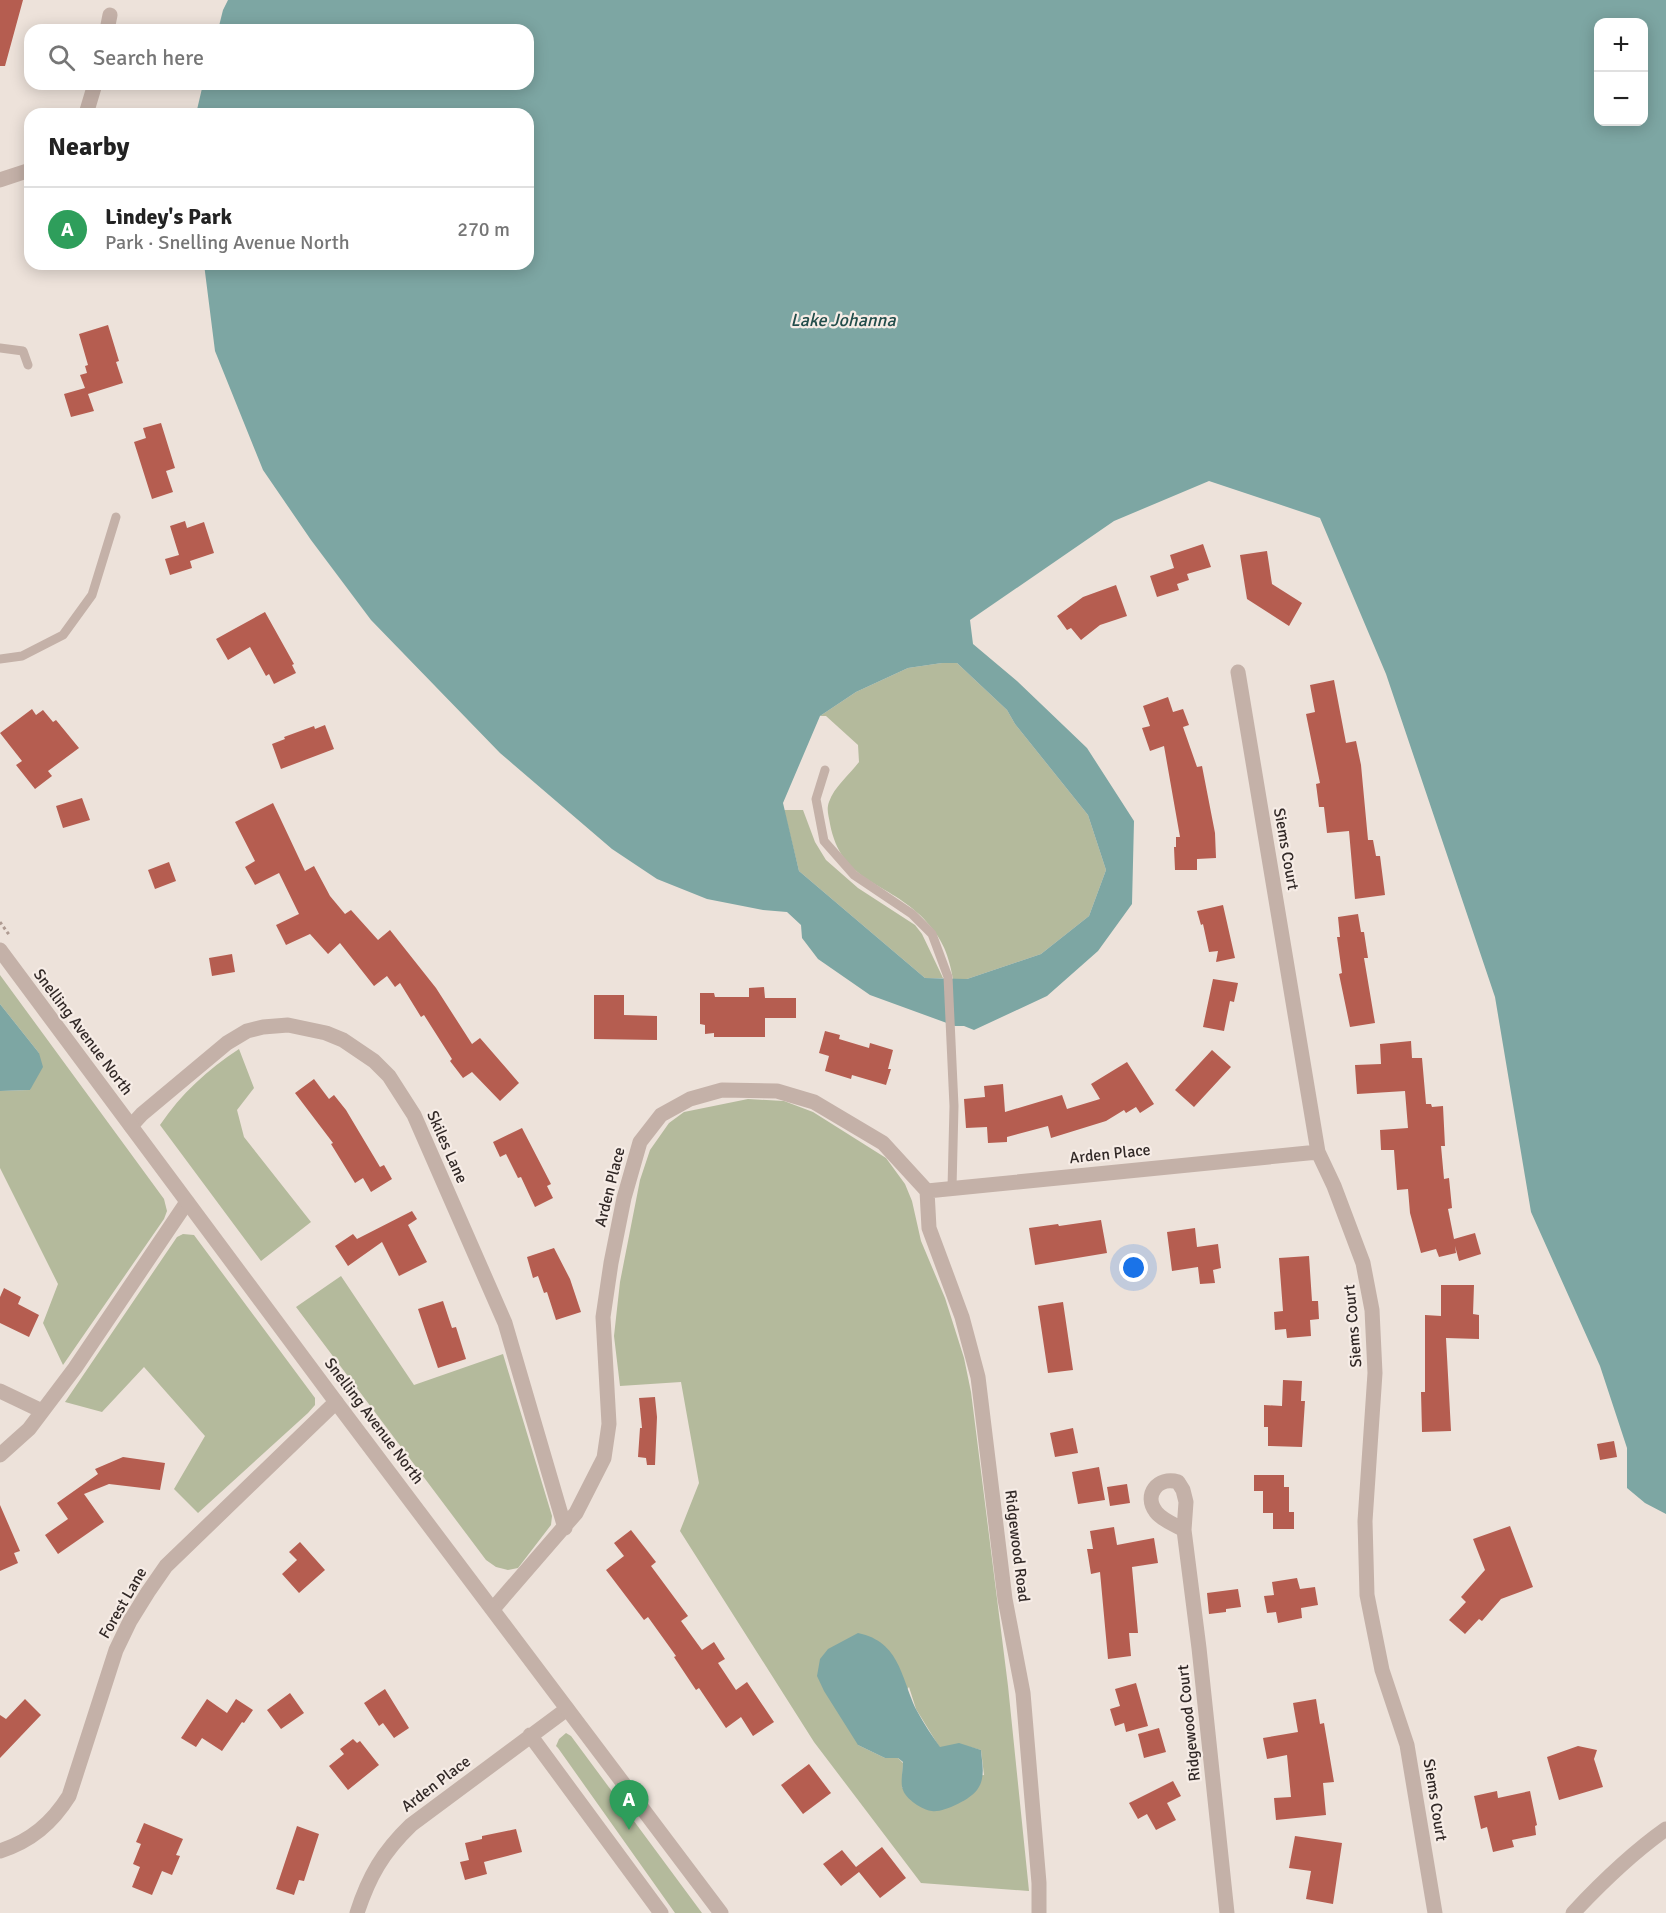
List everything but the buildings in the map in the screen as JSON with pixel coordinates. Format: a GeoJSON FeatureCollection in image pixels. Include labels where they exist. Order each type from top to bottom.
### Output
{"type":"FeatureCollection","features":[{"type":"Feature","properties":{"kind":"street"},"geometry":{"type":"LineString","coordinates":[[88,108],[93,90]]}},
{"type":"Feature","properties":{"kind":"street"},"geometry":{"type":"LineString","coordinates":[[0,180],[24,172]]}},
{"type":"Feature","properties":{"kind":"street","name":"Siems Court"},"geometry":{"type":"LineString","coordinates":[[1238,672],[1318,1152],[1334,1186],[1363,1263],[1372,1310],[1375,1373],[1365,1521],[1367,1595],[1382,1670],[1407,1745],[1435,1913]]}},
{"type":"Feature","properties":{"kind":"street","name":"Snelling Avenue North"},"geometry":{"type":"LineString","coordinates":[[0,950],[336,1402],[721,1913]]}},
{"type":"Feature","properties":{"kind":"street","name":"Skiles Lane"},"geometry":{"type":"LineString","coordinates":[[131,1126],[142,1114],[227,1043],[247,1031],[288,1025],[326,1033],[343,1040],[374,1061],[389,1076],[414,1115],[505,1323],[564,1528]]}},
{"type":"Feature","properties":{"kind":"street","name":"Arden Place"},"geometry":{"type":"LineString","coordinates":[[493,1609],[564,1528],[581,1505],[604,1458],[609,1424],[603,1317],[611,1263],[624,1198],[640,1142],[661,1115],[690,1100],[722,1090],[777,1091],[814,1102],[883,1143],[927,1191],[1318,1152]]}},
{"type":"Feature","properties":{"kind":"street","name":"Ridgewood Road"},"geometry":{"type":"LineString","coordinates":[[927,1191],[928,1228],[962,1317],[978,1377],[1005,1599],[1023,1693],[1039,1883],[1038,1913]]}},
{"type":"Feature","properties":{"kind":"street"},"geometry":{"type":"LineString","coordinates":[[0,1455],[28,1429],[75,1368],[187,1202]]}},
{"type":"Feature","properties":{"kind":"street"},"geometry":{"type":"LineString","coordinates":[[0,1391],[42,1411]]}},
{"type":"Feature","properties":{"kind":"street","name":"Forest Lane"},"geometry":{"type":"LineString","coordinates":[[0,1851],[17,1846],[41,1831],[59,1813],[69,1796],[116,1650],[130,1621],[166,1566],[336,1402]]}},
{"type":"Feature","properties":{"kind":"street","name":"Ridgewood Court"},"geometry":{"type":"LineString","coordinates":[[1184,1530],[1199,1647],[1227,1913]]}},
{"type":"Feature","properties":{"kind":"street","name":"Arden Place"},"geometry":{"type":"LineString","coordinates":[[357,1913],[370,1877],[394,1842],[411,1826],[567,1709]]}},
{"type":"Feature","properties":{"kind":"street"},"geometry":{"type":"LineString","coordinates":[[530,1735],[661,1913]]}},
{"type":"Feature","properties":{"kind":"street"},"geometry":{"type":"LineString","coordinates":[[1573,1913],[1601,1883],[1666,1829]]}},
{"type":"Feature","properties":{"kind":"lane"},"geometry":{"type":"LineString","coordinates":[[0,348],[23,351],[28,365]]}},
{"type":"Feature","properties":{"kind":"lane"},"geometry":{"type":"LineString","coordinates":[[0,659],[22,656],[63,634],[92,595],[116,517]]}},
{"type":"Feature","properties":{"kind":"lane"},"geometry":{"type":"LineString","coordinates":[[825,770],[816,799],[824,841],[854,875],[912,914],[932,934],[948,977],[954,1106],[952,1188]]}},
{"type":"Feature","properties":{"kind":"green space"},"geometry":{"type":"Polygon","coordinates":[[[957,663],[1007,710],[1015,724],[1088,815],[1106,870],[1089,916],[1041,954],[967,979],[953,979],[949,960],[942,944],[920,915],[854,869],[836,843],[828,813],[829,802],[842,781],[859,762],[858,745],[826,716],[820,716],[856,692],[908,668],[957,663]]]}},
{"type":"Feature","properties":{"kind":"green space"},"geometry":{"type":"Polygon","coordinates":[[[784,810],[803,810],[815,842],[826,860],[858,888],[915,925],[922,934],[943,978],[925,978],[799,871],[784,810]]]}},
{"type":"Feature","properties":{"kind":"green space"},"geometry":{"type":"Polygon","coordinates":[[[0,975],[164,1199],[167,1211],[164,1219],[63,1365],[43,1323],[58,1284],[0,1168],[0,1091],[30,1090],[39,1053],[0,1004],[0,975]]]}},
{"type":"Feature","properties":{"kind":"green space"},"geometry":{"type":"Polygon","coordinates":[[[239,1049],[254,1088],[237,1110],[244,1137],[311,1222],[261,1261],[160,1125],[196,1083],[239,1049]]]}},
{"type":"Feature","properties":{"kind":"green space"},"geometry":{"type":"Polygon","coordinates":[[[748,1099],[784,1101],[813,1112],[886,1158],[905,1184],[912,1201],[921,1241],[945,1298],[964,1358],[971,1392],[1008,1686],[1029,1891],[921,1883],[814,1742],[680,1531],[699,1483],[681,1382],[620,1386],[614,1336],[620,1282],[640,1180],[650,1150],[669,1123],[684,1112],[748,1099]],[[909,1687],[858,1745],[885,1758],[898,1758],[903,1763],[902,1788],[984,1775],[981,1750],[959,1744],[940,1748],[916,1709],[909,1687]]]}},
{"type":"Feature","properties":{"kind":"green space"},"geometry":{"type":"Polygon","coordinates":[[[183,1234],[194,1235],[315,1398],[315,1405],[308,1413],[198,1513],[174,1489],[205,1436],[144,1367],[102,1412],[65,1402],[177,1237],[183,1234]]]}},
{"type":"Feature","properties":{"kind":"green space"},"geometry":{"type":"Polygon","coordinates":[[[341,1276],[414,1385],[503,1354],[552,1516],[551,1525],[518,1568],[508,1570],[496,1567],[486,1560],[296,1307],[341,1276]]]}},
{"type":"Feature","properties":{"kind":"green space"},"geometry":{"type":"Polygon","coordinates":[[[566,1733],[571,1736],[702,1913],[675,1913],[556,1746],[559,1739],[566,1733]]]}},
{"type":"Feature","properties":{"kind":"water","name":"Lake Johanna"},"geometry":{"type":"Polygon","coordinates":[[[228,0],[1666,0],[1666,1514],[1645,1503],[1627,1488],[1627,1448],[1600,1366],[1531,1212],[1495,997],[1386,674],[1320,518],[1209,481],[1114,521],[970,620],[973,644],[1017,681],[1087,748],[1134,821],[1132,904],[1098,951],[1047,996],[974,1030],[964,1026],[955,1026],[870,995],[818,959],[802,938],[801,925],[787,912],[763,910],[707,899],[657,879],[612,849],[500,753],[371,620],[311,540],[263,470],[215,351],[205,270],[534,270],[534,108],[197,108],[202,90],[534,90],[534,24],[220,24],[228,0]],[[957,663],[908,668],[856,692],[820,716],[783,803],[799,871],[925,978],[967,979],[1041,954],[1089,916],[1106,870],[1088,815],[1015,724],[1007,710],[957,663]]]}},
{"type":"Feature","properties":{"kind":"water"},"geometry":{"type":"Polygon","coordinates":[[[0,1004],[39,1053],[43,1067],[30,1090],[0,1091],[0,1004]]]}},
{"type":"Feature","properties":{"kind":"water"},"geometry":{"type":"Polygon","coordinates":[[[858,1633],[883,1644],[891,1653],[898,1663],[917,1711],[940,1747],[959,1743],[981,1750],[982,1781],[974,1794],[943,1810],[924,1809],[915,1804],[903,1790],[903,1762],[898,1758],[885,1758],[858,1745],[817,1676],[820,1659],[828,1649],[858,1633]]]}},
{"type":"Feature","properties":{"kind":"place","name":"Lindey's Park"},"geometry":{"type":"Point","coordinates":[629,1830]}}]}
